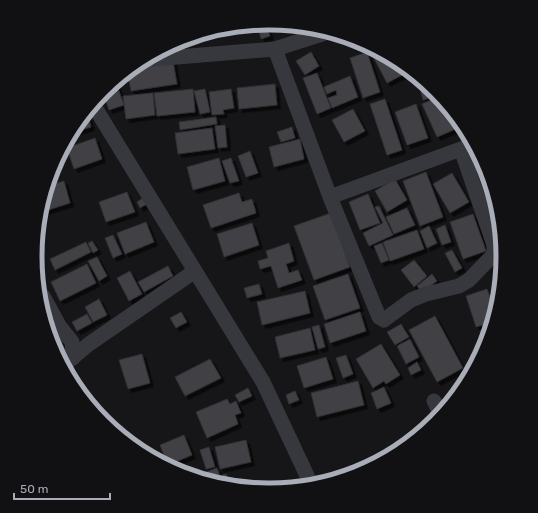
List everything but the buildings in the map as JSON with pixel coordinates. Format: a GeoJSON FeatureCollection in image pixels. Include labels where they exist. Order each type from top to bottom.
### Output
{"type":"FeatureCollection","features":[{"type":"Feature","properties":{"kind":"street"},"geometry":{"type":"LineString","coordinates":[[159,59],[275,49],[318,35]]}},
{"type":"Feature","properties":{"kind":"street"},"geometry":{"type":"LineString","coordinates":[[275,49],[330,198],[379,317],[384,320],[411,300],[426,294],[459,286],[469,280],[494,254],[494,245],[465,147],[330,198]]}},
{"type":"Feature","properties":{"kind":"street"},"geometry":{"type":"LineString","coordinates":[[96,110],[263,382],[309,480]]}},
{"type":"Feature","properties":{"kind":"street"},"geometry":{"type":"LineString","coordinates":[[69,361],[89,344],[195,271]]}},
{"type":"Feature","properties":{"kind":"street"},"geometry":{"type":"LineString","coordinates":[[48,305],[60,328],[72,342],[89,344]]}},
{"type":"Feature","properties":{"kind":"street"},"geometry":{"type":"LineString","coordinates":[[69,361],[72,342]]}}]}
